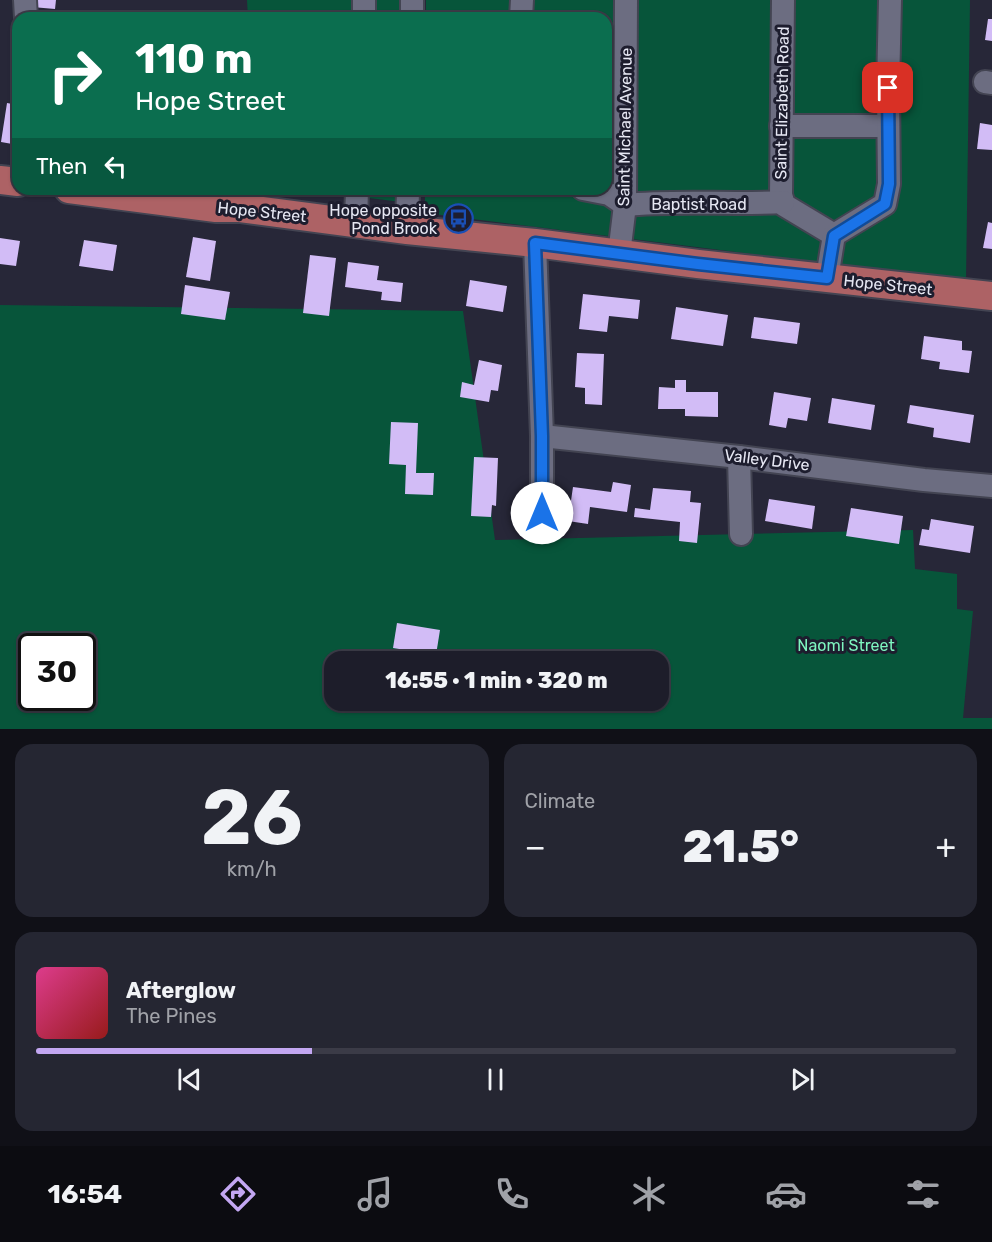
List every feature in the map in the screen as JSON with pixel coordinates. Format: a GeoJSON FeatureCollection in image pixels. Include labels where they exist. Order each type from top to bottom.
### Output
{"type":"FeatureCollection","features":[{"type":"Feature","properties":{"kind":"main road","name":"Hope Street"},"geometry":{"type":"LineString","coordinates":[[115,195],[992,296]]}},
{"type":"Feature","properties":{"kind":"street","name":"Saint Michael Avenue"},"geometry":{"type":"LineString","coordinates":[[619,254],[625,206],[626,0]]}},
{"type":"Feature","properties":{"kind":"street","name":"Saint Elizabeth Road"},"geometry":{"type":"LineString","coordinates":[[783,0],[781,195],[784,204]]}},
{"type":"Feature","properties":{"kind":"street"},"geometry":{"type":"LineString","coordinates":[[827,278],[834,236],[885,204],[889,184],[890,0]]}},
{"type":"Feature","properties":{"kind":"street"},"geometry":{"type":"LineString","coordinates":[[782,126],[888,126]]}},
{"type":"Feature","properties":{"kind":"street"},"geometry":{"type":"LineString","coordinates":[[356,223],[357,195]]}},
{"type":"Feature","properties":{"kind":"street"},"geometry":{"type":"LineString","coordinates":[[407,230],[408,195]]}},
{"type":"Feature","properties":{"kind":"street"},"geometry":{"type":"LineString","coordinates":[[610,195],[625,206]]}},
{"type":"Feature","properties":{"kind":"street","name":"Baptist Road"},"geometry":{"type":"LineString","coordinates":[[625,206],[652,203],[784,204]]}},
{"type":"Feature","properties":{"kind":"street"},"geometry":{"type":"LineString","coordinates":[[784,204],[834,236]]}},
{"type":"Feature","properties":{"kind":"street"},"geometry":{"type":"LineString","coordinates":[[535,243],[542,436],[542,513]]}},
{"type":"Feature","properties":{"kind":"street","name":"Valley Drive"},"geometry":{"type":"LineString","coordinates":[[542,436],[992,486]]}},
{"type":"Feature","properties":{"kind":"street"},"geometry":{"type":"LineString","coordinates":[[739,457],[741,534]]}},
{"type":"Feature","properties":{"kind":"green space"},"geometry":{"type":"Polygon","coordinates":[[[247,0],[415,0],[415,12],[248,12],[247,0]]]}},
{"type":"Feature","properties":{"kind":"green space"},"geometry":{"type":"Polygon","coordinates":[[[426,0],[970,0],[966,281],[425,213],[425,195],[612,195],[612,12],[426,12],[426,0]]]}},
{"type":"Feature","properties":{"kind":"green space"},"geometry":{"type":"Polygon","coordinates":[[[344,195],[417,195],[418,204],[344,195]]]}},
{"type":"Feature","properties":{"kind":"green space","name":"Naomi Street"},"geometry":{"type":"Polygon","coordinates":[[[0,305],[463,311],[495,540],[913,530],[915,569],[957,574],[957,609],[973,611],[963,718],[992,718],[992,729],[0,729],[0,305]]]}},
{"type":"Feature","properties":{"kind":"building"},"geometry":{"type":"Polygon","coordinates":[[[33,0],[56,0],[55,9],[32,7],[33,0]]]}},
{"type":"Feature","properties":{"kind":"building"},"geometry":{"type":"Polygon","coordinates":[[[988,19],[992,19],[992,41],[985,40],[988,19]]]}},
{"type":"Feature","properties":{"kind":"building"},"geometry":{"type":"Polygon","coordinates":[[[7,103],[12,104],[12,144],[1,142],[7,103]]]}},
{"type":"Feature","properties":{"kind":"building"},"geometry":{"type":"Polygon","coordinates":[[[980,123],[992,125],[992,150],[977,149],[980,123]]]}},
{"type":"Feature","properties":{"kind":"building"},"geometry":{"type":"Polygon","coordinates":[[[988,222],[992,223],[992,249],[983,248],[988,222]]]}},
{"type":"Feature","properties":{"kind":"building"},"geometry":{"type":"Polygon","coordinates":[[[193,237],[216,241],[210,281],[186,277],[193,237]]]}},
{"type":"Feature","properties":{"kind":"building"},"geometry":{"type":"Polygon","coordinates":[[[0,238],[20,241],[16,266],[0,264],[0,238]]]}},
{"type":"Feature","properties":{"kind":"building"},"geometry":{"type":"Polygon","coordinates":[[[84,240],[117,245],[113,271],[79,266],[84,240]]]}},
{"type":"Feature","properties":{"kind":"building"},"geometry":{"type":"Polygon","coordinates":[[[310,255],[336,258],[329,316],[303,313],[310,255]]]}},
{"type":"Feature","properties":{"kind":"building"},"geometry":{"type":"Polygon","coordinates":[[[348,262],[379,266],[377,280],[403,283],[401,302],[381,300],[382,292],[345,287],[348,262]]]}},
{"type":"Feature","properties":{"kind":"building"},"geometry":{"type":"Polygon","coordinates":[[[470,280],[507,286],[503,312],[466,306],[470,280]]]}},
{"type":"Feature","properties":{"kind":"building"},"geometry":{"type":"Polygon","coordinates":[[[185,285],[230,292],[225,320],[181,314],[185,285]]]}},
{"type":"Feature","properties":{"kind":"building"},"geometry":{"type":"Polygon","coordinates":[[[583,294],[640,300],[638,319],[609,316],[607,332],[579,329],[583,294]]]}},
{"type":"Feature","properties":{"kind":"building"},"geometry":{"type":"Polygon","coordinates":[[[676,307],[728,315],[723,346],[671,339],[676,307]]]}},
{"type":"Feature","properties":{"kind":"building"},"geometry":{"type":"Polygon","coordinates":[[[754,317],[800,323],[797,344],[751,338],[754,317]]]}},
{"type":"Feature","properties":{"kind":"building"},"geometry":{"type":"Polygon","coordinates":[[[924,336],[962,341],[962,350],[972,351],[969,373],[939,369],[940,362],[921,359],[924,336]]]}},
{"type":"Feature","properties":{"kind":"building"},"geometry":{"type":"Polygon","coordinates":[[[577,353],[604,354],[602,405],[585,404],[585,388],[575,387],[577,353]]]}},
{"type":"Feature","properties":{"kind":"building"},"geometry":{"type":"Polygon","coordinates":[[[479,360],[502,365],[498,391],[491,390],[489,402],[460,397],[462,382],[474,385],[479,360]]]}},
{"type":"Feature","properties":{"kind":"building"},"geometry":{"type":"Polygon","coordinates":[[[675,380],[686,380],[686,392],[718,392],[718,417],[685,416],[685,409],[658,409],[659,387],[675,388],[675,380]]]}},
{"type":"Feature","properties":{"kind":"building"},"geometry":{"type":"Polygon","coordinates":[[[774,392],[811,398],[807,421],[788,418],[786,428],[769,425],[774,392]]]}},
{"type":"Feature","properties":{"kind":"building"},"geometry":{"type":"Polygon","coordinates":[[[832,398],[875,405],[871,430],[828,423],[832,398]]]}},
{"type":"Feature","properties":{"kind":"building"},"geometry":{"type":"Polygon","coordinates":[[[910,405],[974,415],[970,443],[933,437],[934,428],[907,423],[910,405]]]}},
{"type":"Feature","properties":{"kind":"building"},"geometry":{"type":"Polygon","coordinates":[[[391,422],[418,423],[416,473],[434,473],[433,495],[405,494],[406,465],[389,464],[391,422]]]}},
{"type":"Feature","properties":{"kind":"building"},"geometry":{"type":"Polygon","coordinates":[[[474,457],[498,458],[496,506],[492,505],[491,517],[471,516],[474,457]]]}},
{"type":"Feature","properties":{"kind":"building"},"geometry":{"type":"Polygon","coordinates":[[[613,482],[631,485],[627,512],[590,507],[588,524],[568,521],[573,487],[611,492],[613,482]]]}},
{"type":"Feature","properties":{"kind":"building"},"geometry":{"type":"Polygon","coordinates":[[[653,488],[691,491],[690,502],[701,503],[697,543],[679,541],[680,522],[634,517],[635,508],[650,510],[653,488]]]}},
{"type":"Feature","properties":{"kind":"building"},"geometry":{"type":"Polygon","coordinates":[[[769,499],[815,506],[812,529],[765,521],[769,499]]]}},
{"type":"Feature","properties":{"kind":"building"},"geometry":{"type":"Polygon","coordinates":[[[851,508],[903,516],[899,544],[846,536],[851,508]]]}},
{"type":"Feature","properties":{"kind":"building"},"geometry":{"type":"Polygon","coordinates":[[[931,519],[974,526],[970,553],[919,545],[922,529],[929,530],[931,519]]]}},
{"type":"Feature","properties":{"kind":"building"},"geometry":{"type":"Polygon","coordinates":[[[397,623],[440,630],[437,651],[393,648],[397,623]]]}},
{"type":"Feature","properties":{"kind":"place","name":"Hope opposite Pond Brook"},"geometry":{"type":"Point","coordinates":[458,219]}},
{"type":"Feature","properties":{"kind":"route"},"geometry":{"type":"LineString","coordinates":[[542,513],[542,436],[535,243],[827,278],[834,236],[885,204],[889,184],[888,88]]}}]}
